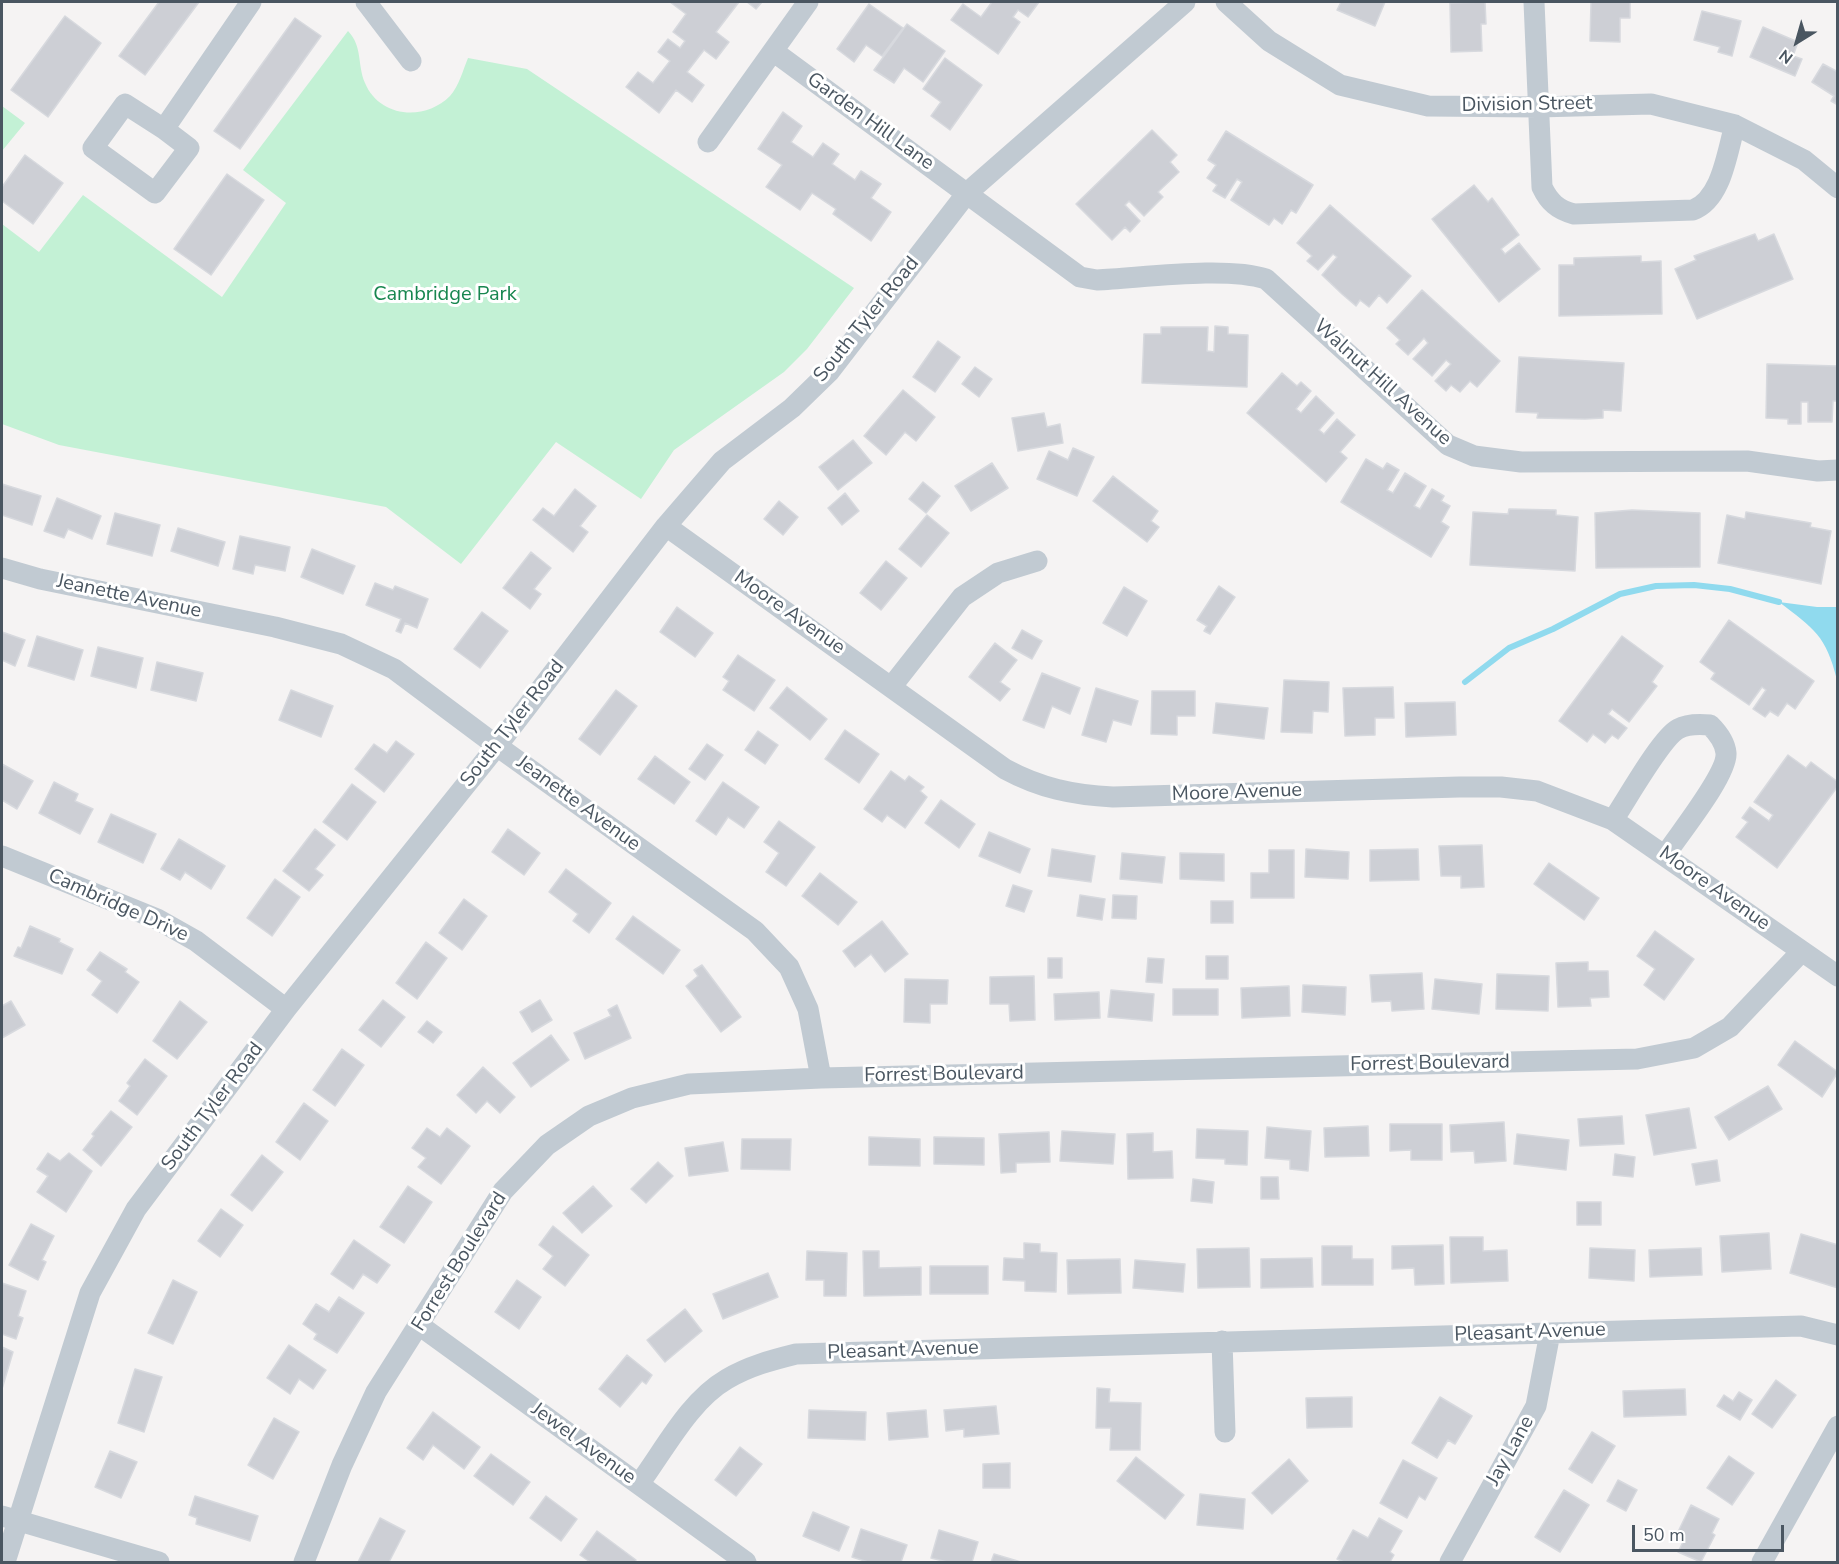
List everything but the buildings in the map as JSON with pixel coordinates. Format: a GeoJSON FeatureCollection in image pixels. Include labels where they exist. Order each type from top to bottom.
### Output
{"type":"FeatureCollection","features":[{"type":"Feature","properties":{"kind":"street"},"geometry":{"type":"LineString","coordinates":[[164,129],[251,2]]}},
{"type":"Feature","properties":{"kind":"street"},"geometry":{"type":"LineString","coordinates":[[366,2],[411,61]]}},
{"type":"Feature","properties":{"kind":"street"},"geometry":{"type":"LineString","coordinates":[[708,142],[808,2]]}},
{"type":"Feature","properties":{"kind":"street","name":"South Tyler Road"},"geometry":{"type":"LineString","coordinates":[[5,1563],[10,1518],[90,1293],[108,1256],[136,1209],[286,1009],[497,746],[666,526],[722,461],[792,408],[829,372],[968,193],[1185,2]]}},
{"type":"Feature","properties":{"kind":"street","name":"Division Street"},"geometry":{"type":"LineString","coordinates":[[1226,2],[1269,42],[1340,84],[1428,106],[1538,107],[1651,104],[1735,125],[1804,160],[1838,188]]}},
{"type":"Feature","properties":{"kind":"street"},"geometry":{"type":"LineString","coordinates":[[1534,2],[1542,188],[1548,200],[1562,211],[1574,214],[1693,210],[1702,206],[1710,198],[1718,181],[1735,125]]}},
{"type":"Feature","properties":{"kind":"street","name":"Garden Hill Lane"},"geometry":{"type":"LineString","coordinates":[[772,51],[968,193]]}},
{"type":"Feature","properties":{"kind":"street"},"geometry":{"type":"LineString","coordinates":[[125,104],[164,129],[189,148],[155,193],[93,148],[125,104]]}},
{"type":"Feature","properties":{"kind":"street","name":"Walnut Hill Avenue"},"geometry":{"type":"LineString","coordinates":[[968,193],[1080,277],[1097,280],[1218,274],[1256,276],[1266,279],[1320,326],[1434,435],[1448,445],[1474,456],[1521,462],[1747,461],[1818,471],[1838,470]]}},
{"type":"Feature","properties":{"kind":"street","name":"Moore Avenue"},"geometry":{"type":"LineString","coordinates":[[666,526],[1005,769],[1030,783],[1084,795],[1113,797],[1501,787],[1537,791],[1613,820],[1666,854],[1838,975]]}},
{"type":"Feature","properties":{"kind":"street"},"geometry":{"type":"LineString","coordinates":[[892,686],[962,597],[998,573],[1037,561]]}},
{"type":"Feature","properties":{"kind":"street","name":"Jeanette Avenue"},"geometry":{"type":"LineString","coordinates":[[2,568],[40,579],[275,627],[341,644],[394,669],[497,746],[756,931],[789,967],[808,1009],[821,1078]]}},
{"type":"Feature","properties":{"kind":"street"},"geometry":{"type":"LineString","coordinates":[[1613,820],[1663,745],[1677,729],[1695,724],[1710,725],[1719,735],[1726,753],[1724,770],[1666,854]]}},
{"type":"Feature","properties":{"kind":"street","name":"Cambridge Drive"},"geometry":{"type":"LineString","coordinates":[[2,856],[157,919],[196,941],[286,1009]]}},
{"type":"Feature","properties":{"kind":"street","name":"Forrest Boulevard"},"geometry":{"type":"LineString","coordinates":[[304,1563],[342,1465],[376,1392],[503,1191],[547,1146],[590,1116],[632,1098],[689,1084],[821,1078],[1637,1059],[1694,1048],[1730,1027],[1802,951]]}},
{"type":"Feature","properties":{"kind":"street","name":"Jewel Avenue"},"geometry":{"type":"LineString","coordinates":[[419,1325],[746,1563]]}},
{"type":"Feature","properties":{"kind":"street","name":"Pleasant Avenue"},"geometry":{"type":"LineString","coordinates":[[639,1484],[699,1402],[726,1379],[762,1363],[796,1354],[1801,1326],[1838,1335]]}},
{"type":"Feature","properties":{"kind":"street","name":"Jay Lane"},"geometry":{"type":"LineString","coordinates":[[1450,1563],[1536,1406],[1550,1333]]}},
{"type":"Feature","properties":{"kind":"street"},"geometry":{"type":"LineString","coordinates":[[1222,1341],[1225,1432]]}},
{"type":"Feature","properties":{"kind":"street"},"geometry":{"type":"LineString","coordinates":[[1762,1563],[1838,1426]]}},
{"type":"Feature","properties":{"kind":"street"},"geometry":{"type":"LineString","coordinates":[[10,1518],[159,1563]]}},
{"type":"Feature","properties":{"kind":"green space","name":"Cambridge Park"},"geometry":{"type":"Polygon","coordinates":[[[348,31],[358,49],[365,83],[381,103],[391,109],[415,112],[428,110],[439,104],[456,88],[468,58],[527,69],[854,288],[807,349],[784,372],[674,450],[641,499],[556,442],[461,564],[386,507],[59,445],[2,424],[2,224],[39,252],[83,195],[222,297],[286,203],[243,170],[348,31]]]}},
{"type":"Feature","properties":{"kind":"green space"},"geometry":{"type":"Polygon","coordinates":[[[2,106],[25,123],[2,151],[2,106]]]}},
{"type":"Feature","properties":{"kind":"water"},"geometry":{"type":"Polygon","coordinates":[[[1779,602],[1837,607],[1837,680],[1828,653],[1817,634],[1779,602]]]}},
{"type":"Feature","properties":{"kind":"waterway"},"geometry":{"type":"LineString","coordinates":[[1465,682],[1509,648],[1553,629],[1620,594],[1656,586],[1694,585],[1730,589],[1779,602]]}}]}
